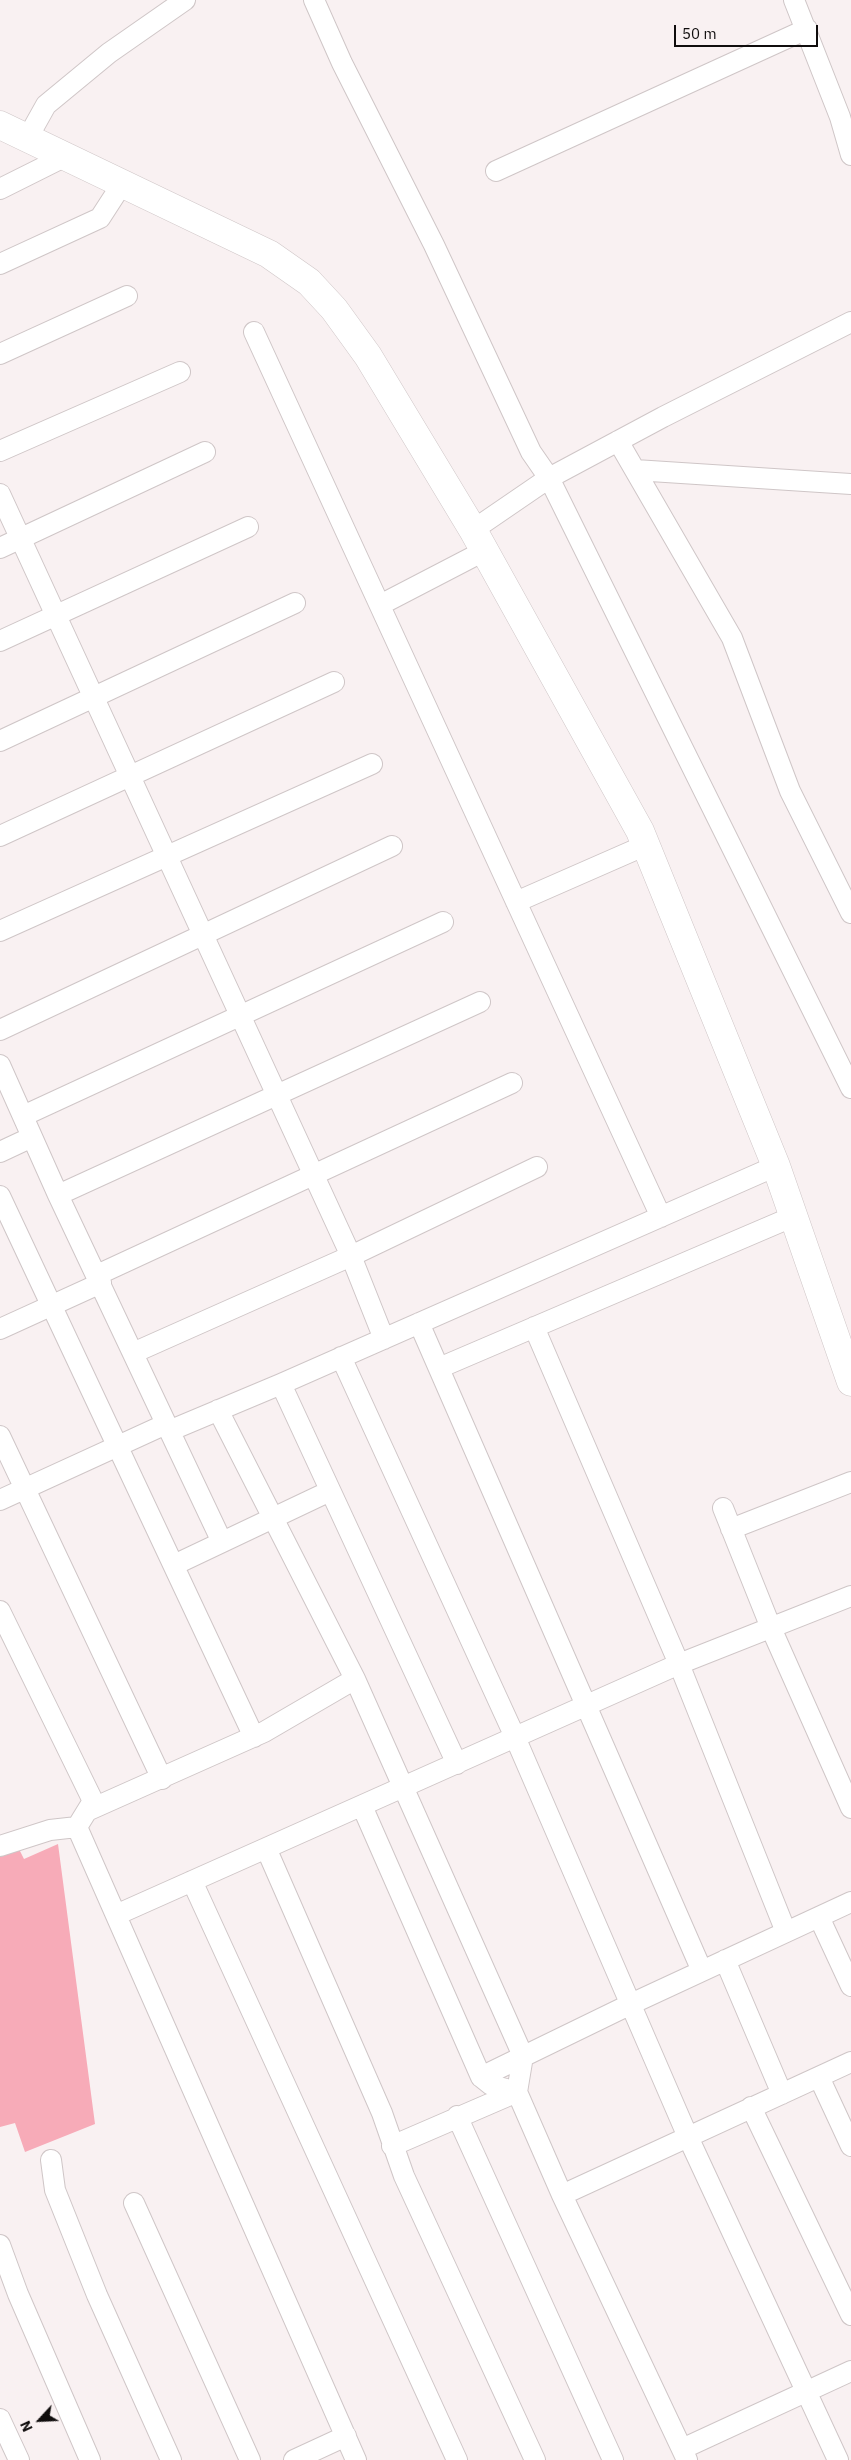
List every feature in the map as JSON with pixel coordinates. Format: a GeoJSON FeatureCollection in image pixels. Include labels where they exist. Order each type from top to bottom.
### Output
{"type":"FeatureCollection","features":[{"type":"Feature","properties":{"kind":"main road"},"geometry":{"type":"LineString","coordinates":[[0,125],[269,254],[310,282],[334,309],[368,356],[478,540],[646,845],[776,1166],[851,1382]]}},
{"type":"Feature","properties":{"kind":"street"},"geometry":{"type":"LineString","coordinates":[[27,138],[46,105],[110,53],[185,0]]}},
{"type":"Feature","properties":{"kind":"street"},"geometry":{"type":"LineString","coordinates":[[314,0],[342,64],[434,245],[531,452],[549,478],[851,1088]]}},
{"type":"Feature","properties":{"kind":"street"},"geometry":{"type":"LineString","coordinates":[[794,0],[840,116],[851,155]]}},
{"type":"Feature","properties":{"kind":"street"},"geometry":{"type":"LineString","coordinates":[[496,171],[807,29]]}},
{"type":"Feature","properties":{"kind":"street"},"geometry":{"type":"LineString","coordinates":[[0,189],[64,157]]}},
{"type":"Feature","properties":{"kind":"street"},"geometry":{"type":"LineString","coordinates":[[0,264],[100,218],[122,184]]}},
{"type":"Feature","properties":{"kind":"street"},"geometry":{"type":"LineString","coordinates":[[0,354],[127,296]]}},
{"type":"Feature","properties":{"kind":"street"},"geometry":{"type":"LineString","coordinates":[[380,605],[478,540],[549,478],[851,322]]}},
{"type":"Feature","properties":{"kind":"street"},"geometry":{"type":"LineString","coordinates":[[254,332],[661,1217]]}},
{"type":"Feature","properties":{"kind":"street"},"geometry":{"type":"LineString","coordinates":[[0,451],[180,372]]}},
{"type":"Feature","properties":{"kind":"street"},"geometry":{"type":"LineString","coordinates":[[618,441],[732,638],[790,791],[851,913]]}},
{"type":"Feature","properties":{"kind":"street"},"geometry":{"type":"LineString","coordinates":[[0,548],[205,452]]}},
{"type":"Feature","properties":{"kind":"street"},"geometry":{"type":"LineString","coordinates":[[635,470],[851,484]]}},
{"type":"Feature","properties":{"kind":"street"},"geometry":{"type":"LineString","coordinates":[[0,494],[351,1256],[384,1339]]}},
{"type":"Feature","properties":{"kind":"street"},"geometry":{"type":"LineString","coordinates":[[0,641],[248,527]]}},
{"type":"Feature","properties":{"kind":"street"},"geometry":{"type":"LineString","coordinates":[[0,741],[295,604]]}},
{"type":"Feature","properties":{"kind":"street"},"geometry":{"type":"LineString","coordinates":[[0,836],[334,682]]}},
{"type":"Feature","properties":{"kind":"street"},"geometry":{"type":"LineString","coordinates":[[0,931],[372,764]]}},
{"type":"Feature","properties":{"kind":"street"},"geometry":{"type":"LineString","coordinates":[[516,902],[646,845]]}},
{"type":"Feature","properties":{"kind":"street"},"geometry":{"type":"LineString","coordinates":[[0,1030],[204,936],[392,846]]}},
{"type":"Feature","properties":{"kind":"street"},"geometry":{"type":"LineString","coordinates":[[23,1116],[444,922]]}},
{"type":"Feature","properties":{"kind":"street"},"geometry":{"type":"LineString","coordinates":[[58,1195],[480,1002]]}},
{"type":"Feature","properties":{"kind":"street"},"geometry":{"type":"LineString","coordinates":[[0,1065],[58,1195],[222,1542]]}},
{"type":"Feature","properties":{"kind":"street"},"geometry":{"type":"LineString","coordinates":[[0,1329],[52,1306],[99,1279],[512,1083]]}},
{"type":"Feature","properties":{"kind":"street"},"geometry":{"type":"LineString","coordinates":[[0,1152],[32,1136]]}},
{"type":"Feature","properties":{"kind":"street"},"geometry":{"type":"LineString","coordinates":[[0,1500],[118,1446],[218,1410],[281,1384],[776,1166]]}},
{"type":"Feature","properties":{"kind":"street"},"geometry":{"type":"LineString","coordinates":[[133,1353],[351,1256],[537,1167]]}},
{"type":"Feature","properties":{"kind":"street"},"geometry":{"type":"LineString","coordinates":[[0,1196],[254,1737]]}},
{"type":"Feature","properties":{"kind":"street"},"geometry":{"type":"LineString","coordinates":[[438,1368],[792,1216]]}},
{"type":"Feature","properties":{"kind":"street"},"geometry":{"type":"LineString","coordinates":[[419,1323],[702,1971]]}},
{"type":"Feature","properties":{"kind":"street"},"geometry":{"type":"LineString","coordinates":[[534,1327],[679,1664],[786,1932]]}},
{"type":"Feature","properties":{"kind":"street"},"geometry":{"type":"LineString","coordinates":[[340,1357],[515,1738],[688,2137],[838,2460]]}},
{"type":"Feature","properties":{"kind":"street"},"geometry":{"type":"LineString","coordinates":[[281,1384],[457,1764]]}},
{"type":"Feature","properties":{"kind":"street"},"geometry":{"type":"LineString","coordinates":[[218,1410],[355,1679],[404,1787],[523,2056],[517,2092],[562,2195],[684,2455],[851,2371]]}},
{"type":"Feature","properties":{"kind":"street"},"geometry":{"type":"LineString","coordinates":[[0,1436],[162,1779]]}},
{"type":"Feature","properties":{"kind":"street"},"geometry":{"type":"LineString","coordinates":[[731,1530],[851,1482]]}},
{"type":"Feature","properties":{"kind":"street"},"geometry":{"type":"LineString","coordinates":[[174,1565],[330,1491]]}},
{"type":"Feature","properties":{"kind":"street"},"geometry":{"type":"LineString","coordinates":[[723,1508],[771,1628],[851,1808]]}},
{"type":"Feature","properties":{"kind":"street"},"geometry":{"type":"LineString","coordinates":[[116,1915],[679,1664],[851,1596]]}},
{"type":"Feature","properties":{"kind":"street"},"geometry":{"type":"LineString","coordinates":[[0,1611],[93,1801],[89,1810],[80,1819],[77,1827],[356,2460]]}},
{"type":"Feature","properties":{"kind":"street"},"geometry":{"type":"LineString","coordinates":[[89,1810],[254,1737],[355,1679]]}},
{"type":"Feature","properties":{"kind":"street"},"geometry":{"type":"LineString","coordinates":[[362,1806],[481,2077],[491,2084],[517,2092]]}},
{"type":"Feature","properties":{"kind":"street"},"geometry":{"type":"LineString","coordinates":[[0,1846],[50,1830],[77,1827]]}},
{"type":"Feature","properties":{"kind":"street"},"geometry":{"type":"LineString","coordinates":[[266,1848],[382,2114],[392,2146],[408,2185],[535,2460]]}},
{"type":"Feature","properties":{"kind":"street"},"geometry":{"type":"LineString","coordinates":[[192,1881],[457,2460]]}},
{"type":"Feature","properties":{"kind":"street"},"geometry":{"type":"LineString","coordinates":[[481,2077],[631,2004],[851,1902]]}},
{"type":"Feature","properties":{"kind":"street"},"geometry":{"type":"LineString","coordinates":[[819,1917],[851,1986]]}},
{"type":"Feature","properties":{"kind":"street"},"geometry":{"type":"LineString","coordinates":[[725,1960],[782,2094]]}},
{"type":"Feature","properties":{"kind":"street"},"geometry":{"type":"LineString","coordinates":[[562,2195],[851,2062]]}},
{"type":"Feature","properties":{"kind":"street"},"geometry":{"type":"LineString","coordinates":[[819,2077],[851,2146]]}},
{"type":"Feature","properties":{"kind":"street"},"geometry":{"type":"LineString","coordinates":[[392,2146],[457,2116],[517,2092]]}},
{"type":"Feature","properties":{"kind":"street"},"geometry":{"type":"LineString","coordinates":[[751,2107],[851,2315]]}},
{"type":"Feature","properties":{"kind":"street"},"geometry":{"type":"LineString","coordinates":[[457,2116],[613,2460]]}},
{"type":"Feature","properties":{"kind":"street"},"geometry":{"type":"LineString","coordinates":[[51,2160],[55,2190],[97,2296],[172,2460]]}},
{"type":"Feature","properties":{"kind":"street"},"geometry":{"type":"LineString","coordinates":[[134,2203],[250,2460]]}},
{"type":"Feature","properties":{"kind":"street"},"geometry":{"type":"LineString","coordinates":[[0,2244],[18,2294],[90,2460]]}},
{"type":"Feature","properties":{"kind":"street"},"geometry":{"type":"LineString","coordinates":[[0,2419],[18,2460]]}},
{"type":"Feature","properties":{"kind":"street"},"geometry":{"type":"LineString","coordinates":[[294,2460],[346,2436]]}},
{"type":"Feature","properties":{"kind":"shaded area"},"geometry":{"type":"Polygon","coordinates":[[[58,1844],[95,2124],[25,2152],[15,2123],[0,2127],[0,1854],[18,1847],[24,1859],[58,1844]]]}}]}
